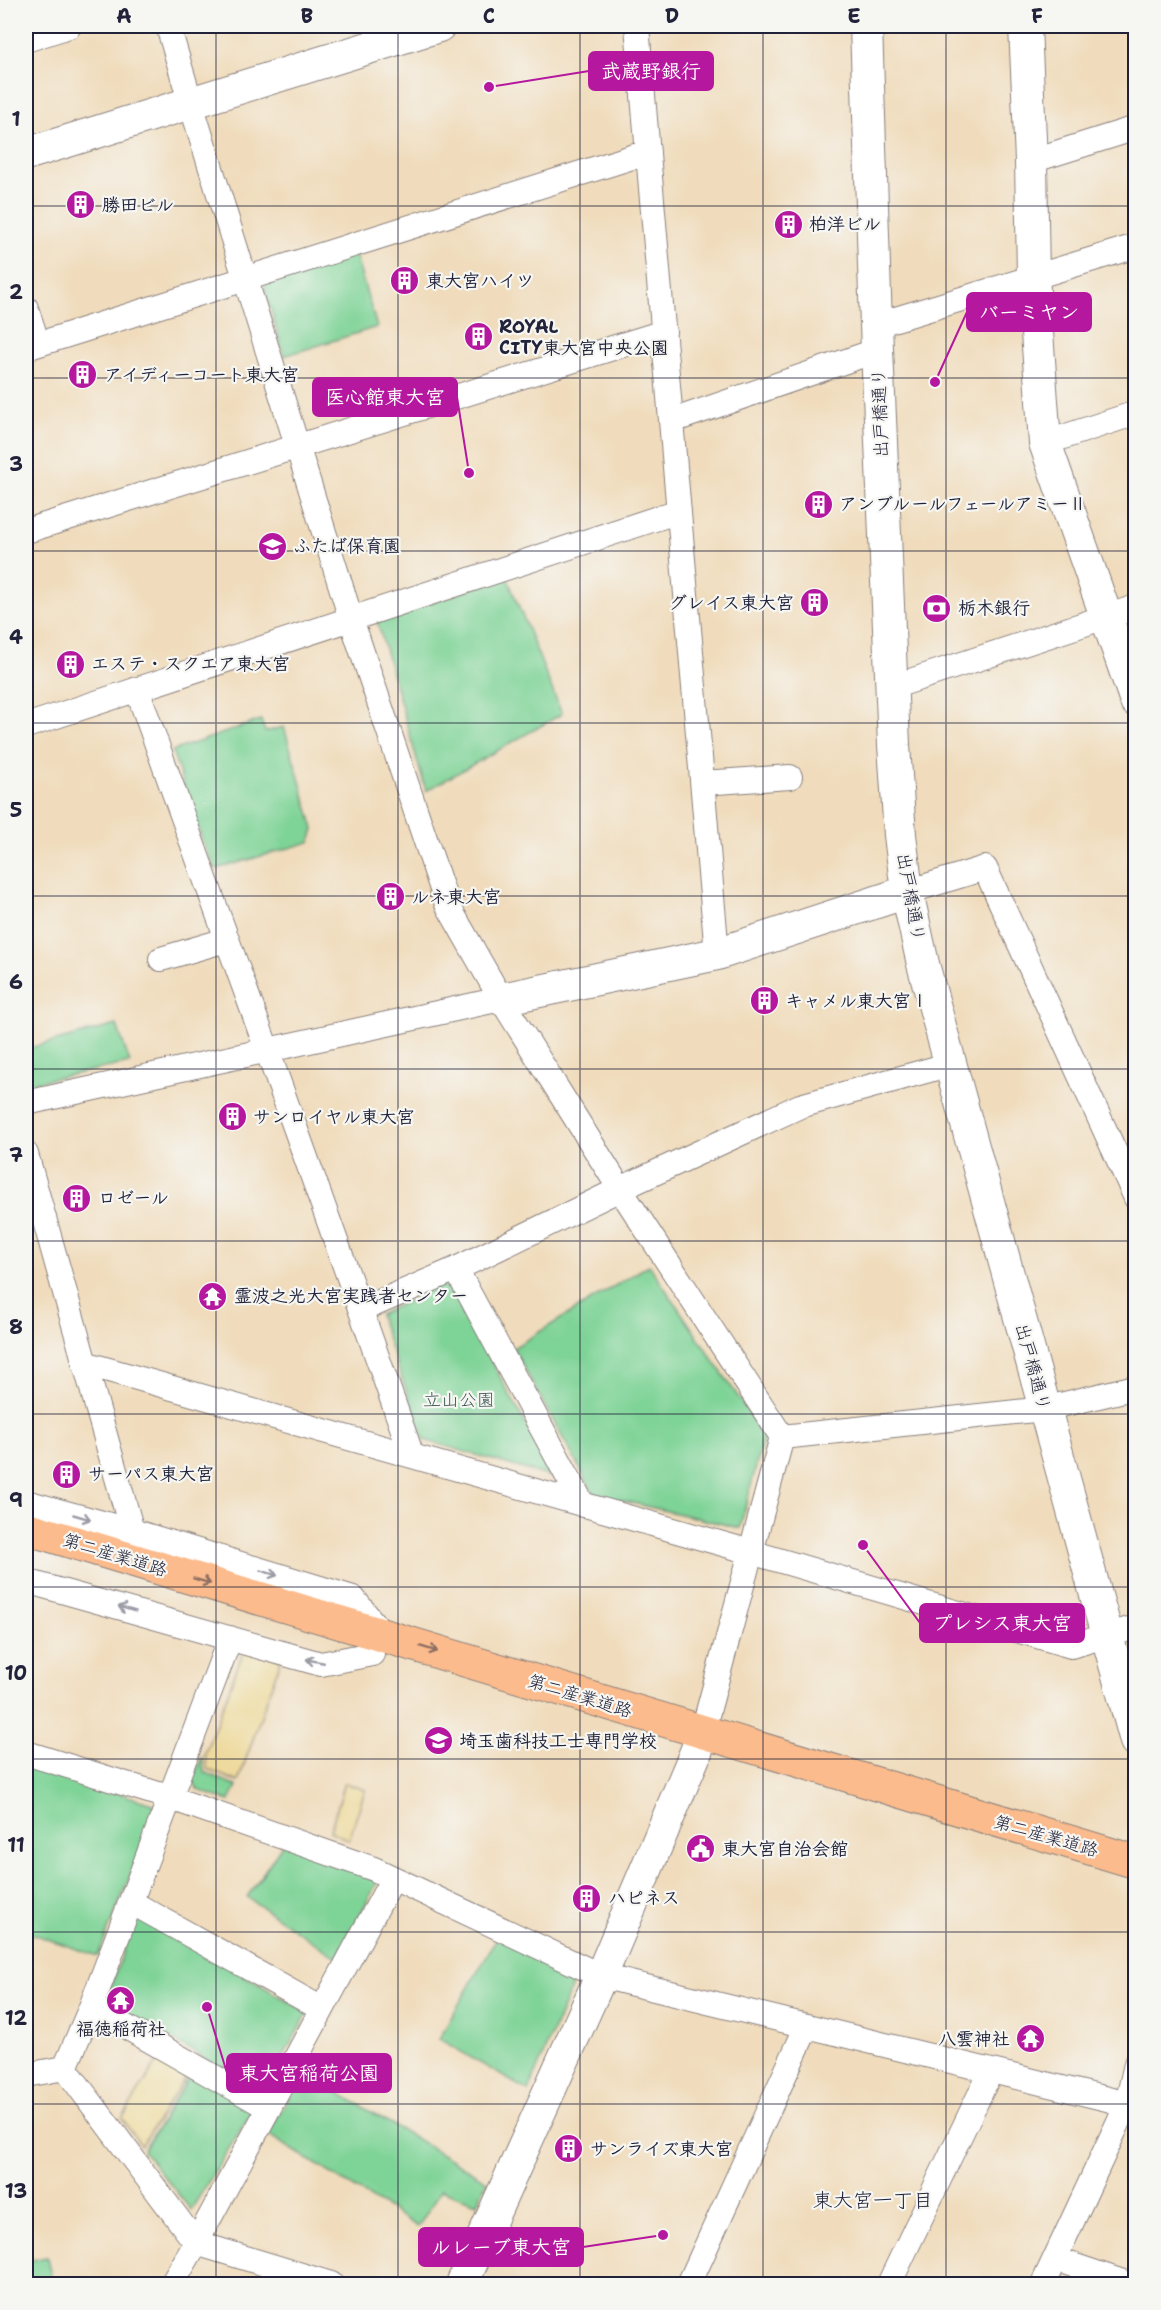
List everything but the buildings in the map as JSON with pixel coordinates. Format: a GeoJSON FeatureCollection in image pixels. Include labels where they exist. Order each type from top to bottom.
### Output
{"type":"FeatureCollection","features":[{"type":"Feature","properties":{"kind":"main road","name":"第二産業道路"},"geometry":{"type":"LineString","coordinates":[[26,1528],[377,1645],[699,1743],[1136,1881]]}},
{"type":"Feature","properties":{"kind":"main road","name":"第二産業道路"},"geometry":{"type":"LineString","coordinates":[[26,1550],[377,1645]]}},
{"type":"Feature","properties":{"kind":"main road","name":"第二産業道路"},"geometry":{"type":"LineString","coordinates":[[699,1743],[1136,1862]]}},
{"type":"Feature","properties":{"kind":"street"},"geometry":{"type":"LineString","coordinates":[[26,40],[69,26]]}},
{"type":"Feature","properties":{"kind":"street"},"geometry":{"type":"LineString","coordinates":[[168,26],[351,618],[447,904],[501,999],[620,1189],[782,1437],[699,1743],[601,1976],[462,2284]]}},
{"type":"Feature","properties":{"kind":"street"},"geometry":{"type":"LineString","coordinates":[[26,154],[439,26]]}},
{"type":"Feature","properties":{"kind":"street"},"geometry":{"type":"LineString","coordinates":[[638,26],[717,954]]}},
{"type":"Feature","properties":{"kind":"street","name":"出戸橋通り"},"geometry":{"type":"LineString","coordinates":[[866,26],[892,687],[900,835],[907,892],[923,964],[1044,1409],[1121,1631],[1136,1741]]}},
{"type":"Feature","properties":{"kind":"street"},"geometry":{"type":"LineString","coordinates":[[1025,26],[1033,277],[1045,443],[1121,612],[1136,701]]}},
{"type":"Feature","properties":{"kind":"street"},"geometry":{"type":"LineString","coordinates":[[1031,161],[1136,128]]}},
{"type":"Feature","properties":{"kind":"street"},"geometry":{"type":"LineString","coordinates":[[26,308],[32,346],[648,153]]}},
{"type":"Feature","properties":{"kind":"street"},"geometry":{"type":"LineString","coordinates":[[672,421],[1033,277],[1136,246]]}},
{"type":"Feature","properties":{"kind":"street"},"geometry":{"type":"LineString","coordinates":[[26,531],[664,332]]}},
{"type":"Feature","properties":{"kind":"street"},"geometry":{"type":"LineString","coordinates":[[1045,443],[1136,413]]}},
{"type":"Feature","properties":{"kind":"street"},"geometry":{"type":"LineString","coordinates":[[26,726],[679,511]]}},
{"type":"Feature","properties":{"kind":"street"},"geometry":{"type":"LineString","coordinates":[[892,687],[1121,612]]}},
{"type":"Feature","properties":{"kind":"street"},"geometry":{"type":"LineString","coordinates":[[137,689],[412,1456]]}},
{"type":"Feature","properties":{"kind":"street"},"geometry":{"type":"LineString","coordinates":[[703,783],[790,777]]}},
{"type":"Feature","properties":{"kind":"street"},"geometry":{"type":"LineString","coordinates":[[26,1103],[717,954],[985,868],[1126,1157],[1136,1198]]}},
{"type":"Feature","properties":{"kind":"street"},"geometry":{"type":"LineString","coordinates":[[161,958],[226,940]]}},
{"type":"Feature","properties":{"kind":"street"},"geometry":{"type":"LineString","coordinates":[[361,1310],[456,1269],[620,1189],[800,1106],[951,1064]]}},
{"type":"Feature","properties":{"kind":"street"},"geometry":{"type":"LineString","coordinates":[[26,1154],[132,1531]]}},
{"type":"Feature","properties":{"kind":"street"},"geometry":{"type":"LineString","coordinates":[[456,1269],[583,1505]]}},
{"type":"Feature","properties":{"kind":"street"},"geometry":{"type":"LineString","coordinates":[[84,1363],[751,1552],[1071,1646],[1121,1631]]}},
{"type":"Feature","properties":{"kind":"street"},"geometry":{"type":"LineString","coordinates":[[782,1437],[1044,1409],[1136,1387]]}},
{"type":"Feature","properties":{"kind":"street"},"geometry":{"type":"LineString","coordinates":[[26,1502],[132,1531],[352,1598],[377,1645],[321,1664],[26,1581]]}},
{"type":"Feature","properties":{"kind":"street"},"geometry":{"type":"LineString","coordinates":[[65,2068],[92,2007],[230,1638]]}},
{"type":"Feature","properties":{"kind":"street"},"geometry":{"type":"LineString","coordinates":[[26,1753],[171,1798],[374,1869],[601,1976],[1131,2105]]}},
{"type":"Feature","properties":{"kind":"street"},"geometry":{"type":"LineString","coordinates":[[172,2284],[393,1878]]}},
{"type":"Feature","properties":{"kind":"street"},"geometry":{"type":"LineString","coordinates":[[131,1902],[322,2009]]}},
{"type":"Feature","properties":{"kind":"street"},"geometry":{"type":"LineString","coordinates":[[92,2007],[269,2108]]}},
{"type":"Feature","properties":{"kind":"street"},"geometry":{"type":"LineString","coordinates":[[689,2284],[807,2026]]}},
{"type":"Feature","properties":{"kind":"street"},"geometry":{"type":"LineString","coordinates":[[1043,2284],[1131,2105],[1136,2064]]}},
{"type":"Feature","properties":{"kind":"street"},"geometry":{"type":"LineString","coordinates":[[26,2075],[65,2068]]}},
{"type":"Feature","properties":{"kind":"street"},"geometry":{"type":"LineString","coordinates":[[65,2068],[196,2243],[331,2284]]}},
{"type":"Feature","properties":{"kind":"street"},"geometry":{"type":"LineString","coordinates":[[889,2284],[991,2071]]}},
{"type":"Feature","properties":{"kind":"street"},"geometry":{"type":"LineString","coordinates":[[1055,2259],[1129,2284]]}},
{"type":"Feature","properties":{"kind":"green space"},"geometry":{"type":"Polygon","coordinates":[[[354,251],[377,327],[284,356],[264,286],[270,281],[354,251]]]}},
{"type":"Feature","properties":{"kind":"green space"},"geometry":{"type":"Polygon","coordinates":[[[507,577],[562,714],[426,791],[377,621],[507,577]]]}},
{"type":"Feature","properties":{"kind":"green space"},"geometry":{"type":"Polygon","coordinates":[[[261,720],[265,732],[284,727],[314,829],[310,842],[216,869],[204,846],[172,751],[261,720]]]}},
{"type":"Feature","properties":{"kind":"green space"},"geometry":{"type":"Polygon","coordinates":[[[117,1025],[130,1063],[26,1084],[26,1041],[29,1048],[117,1025]]]}},
{"type":"Feature","properties":{"kind":"green space"},"geometry":{"type":"Polygon","coordinates":[[[649,1265],[764,1435],[740,1528],[594,1494],[513,1348],[649,1265]]]}},
{"type":"Feature","properties":{"kind":"green space","name":"立山公園"},"geometry":{"type":"Polygon","coordinates":[[[448,1281],[555,1478],[424,1440],[379,1315],[448,1281]]]}},
{"type":"Feature","properties":{"kind":"green space"},"geometry":{"type":"Polygon","coordinates":[[[202,1758],[204,1772],[237,1786],[229,1801],[198,1790],[192,1780],[202,1758]]]}},
{"type":"Feature","properties":{"kind":"green space"},"geometry":{"type":"Polygon","coordinates":[[[26,1762],[158,1806],[98,1956],[26,1932],[26,1762]]]}},
{"type":"Feature","properties":{"kind":"green space"},"geometry":{"type":"Polygon","coordinates":[[[284,1842],[378,1881],[337,1958],[247,1897],[284,1842]]]}},
{"type":"Feature","properties":{"kind":"green space"},"geometry":{"type":"Polygon","coordinates":[[[138,1913],[308,2013],[263,2092],[105,2001],[138,1913]]]}},
{"type":"Feature","properties":{"kind":"green space"},"geometry":{"type":"Polygon","coordinates":[[[498,1936],[577,1974],[528,2091],[439,2039],[498,1936]]]}},
{"type":"Feature","properties":{"kind":"green space"},"geometry":{"type":"Polygon","coordinates":[[[193,2070],[254,2108],[191,2210],[143,2151],[193,2070]]]}},
{"type":"Feature","properties":{"kind":"green space"},"geometry":{"type":"Polygon","coordinates":[[[304,2072],[487,2181],[477,2203],[441,2190],[418,2227],[267,2134],[304,2072]]]}},
{"type":"Feature","properties":{"kind":"green space"},"geometry":{"type":"Polygon","coordinates":[[[47,2257],[51,2277],[42,2280],[42,2284],[26,2284],[26,2261],[47,2257]]]}},
{"type":"Feature","properties":{"kind":"sand"},"geometry":{"type":"Polygon","coordinates":[[[244,1650],[281,1659],[238,1782],[207,1769],[205,1753],[244,1650]]]}},
{"type":"Feature","properties":{"kind":"sand"},"geometry":{"type":"Polygon","coordinates":[[[345,1783],[365,1790],[349,1840],[330,1831],[345,1783]]]}},
{"type":"Feature","properties":{"kind":"sand"},"geometry":{"type":"Polygon","coordinates":[[[163,2052],[191,2069],[141,2146],[122,2119],[163,2052]]]}},
{"type":"Feature","properties":{"kind":"place","name":"武蔵野銀行"},"geometry":{"type":"Point","coordinates":[489,87]}},
{"type":"Feature","properties":{"kind":"place","name":"勝田ビル"},"geometry":{"type":"Point","coordinates":[81,205]}},
{"type":"Feature","properties":{"kind":"place","name":"柏洋ビル"},"geometry":{"type":"Point","coordinates":[788,224]}},
{"type":"Feature","properties":{"kind":"place","name":"東大宮ハイツ"},"geometry":{"type":"Point","coordinates":[405,281]}},
{"type":"Feature","properties":{"kind":"place","name":"ROYAL CITY東大宮中央公園"},"geometry":{"type":"Point","coordinates":[478,337]}},
{"type":"Feature","properties":{"kind":"place","name":"アイディーコート東大宮"},"geometry":{"type":"Point","coordinates":[83,375]}},
{"type":"Feature","properties":{"kind":"place","name":"バーミヤン"},"geometry":{"type":"Point","coordinates":[935,382]}},
{"type":"Feature","properties":{"kind":"place","name":"医心館東大宮"},"geometry":{"type":"Point","coordinates":[469,473]}},
{"type":"Feature","properties":{"kind":"place","name":"アンブルールフェールアミーⅡ"},"geometry":{"type":"Point","coordinates":[818,504]}},
{"type":"Feature","properties":{"kind":"place","name":"ふたば保育園"},"geometry":{"type":"Point","coordinates":[272,546]}},
{"type":"Feature","properties":{"kind":"place","name":"グレイス東大宮"},"geometry":{"type":"Point","coordinates":[815,603]}},
{"type":"Feature","properties":{"kind":"place","name":"栃木銀行"},"geometry":{"type":"Point","coordinates":[937,608]}},
{"type":"Feature","properties":{"kind":"place","name":"エステ・スクエア東大宮"},"geometry":{"type":"Point","coordinates":[70,664]}},
{"type":"Feature","properties":{"kind":"place","name":"ルネ東大宮"},"geometry":{"type":"Point","coordinates":[390,897]}},
{"type":"Feature","properties":{"kind":"place","name":"キャメル東大宮Ⅰ"},"geometry":{"type":"Point","coordinates":[764,1001]}},
{"type":"Feature","properties":{"kind":"place","name":"サンロイヤル東大宮"},"geometry":{"type":"Point","coordinates":[232,1117]}},
{"type":"Feature","properties":{"kind":"place","name":"ロゼール"},"geometry":{"type":"Point","coordinates":[77,1198]}},
{"type":"Feature","properties":{"kind":"place","name":"霊波之光大宮実践者センター"},"geometry":{"type":"Point","coordinates":[213,1296]}},
{"type":"Feature","properties":{"kind":"place","name":"サーパス東大宮"},"geometry":{"type":"Point","coordinates":[67,1474]}},
{"type":"Feature","properties":{"kind":"place","name":"プレシス東大宮"},"geometry":{"type":"Point","coordinates":[863,1545]}},
{"type":"Feature","properties":{"kind":"place","name":"埼玉歯科技工士専門学校"},"geometry":{"type":"Point","coordinates":[438,1741]}},
{"type":"Feature","properties":{"kind":"place","name":"東大宮自治会館"},"geometry":{"type":"Point","coordinates":[701,1849]}},
{"type":"Feature","properties":{"kind":"place","name":"ハピネス"},"geometry":{"type":"Point","coordinates":[587,1898]}},
{"type":"Feature","properties":{"kind":"place","name":"福徳稲荷社"},"geometry":{"type":"Point","coordinates":[121,2000]}},
{"type":"Feature","properties":{"kind":"place","name":"東大宮稲荷公園"},"geometry":{"type":"Point","coordinates":[207,2007]}},
{"type":"Feature","properties":{"kind":"place","name":"八雲神社"},"geometry":{"type":"Point","coordinates":[1031,2039]}},
{"type":"Feature","properties":{"kind":"place","name":"サンライズ東大宮"},"geometry":{"type":"Point","coordinates":[569,2149]}},
{"type":"Feature","properties":{"kind":"place","name":"ルレーブ東大宮"},"geometry":{"type":"Point","coordinates":[663,2235]}},
{"type":"Feature","properties":{"kind":"district","name":"東大宮一丁目"},"geometry":{"type":"Point","coordinates":[873,2200]}}]}
